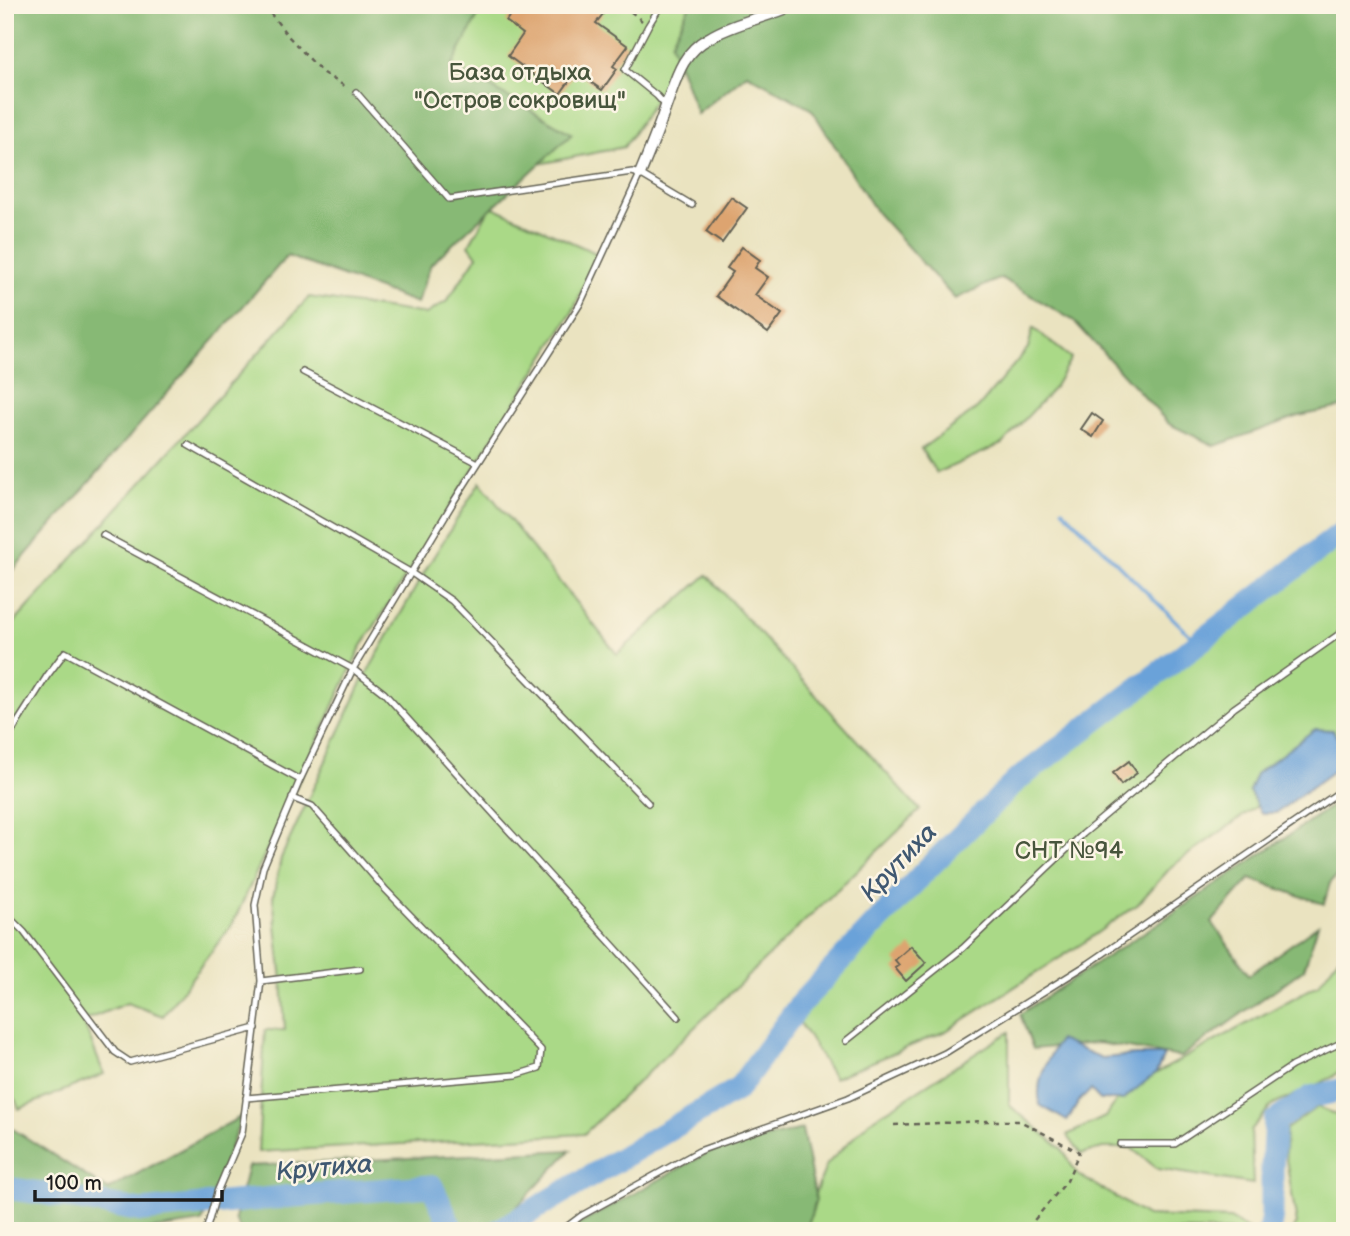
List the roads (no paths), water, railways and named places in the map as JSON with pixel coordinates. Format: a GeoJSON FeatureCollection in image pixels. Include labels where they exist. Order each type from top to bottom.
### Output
{"type":"FeatureCollection","features":[{"type":"Feature","properties":{"kind":"street"},"geometry":{"type":"LineString","coordinates":[[640,174],[672,85],[683,61],[697,45],[790,5]]}},
{"type":"Feature","properties":{"kind":"lane"},"geometry":{"type":"LineString","coordinates":[[661,5],[625,71],[666,106]]}},
{"type":"Feature","properties":{"kind":"lane"},"geometry":{"type":"LineString","coordinates":[[356,92],[449,200],[632,172],[640,174],[692,205]]}},
{"type":"Feature","properties":{"kind":"lane"},"geometry":{"type":"LineString","coordinates":[[206,1231],[217,1192],[242,1133],[261,981],[255,905],[263,868],[300,780],[353,669],[410,572],[580,304],[640,174]]}},
{"type":"Feature","properties":{"kind":"lane"},"geometry":{"type":"LineString","coordinates":[[303,372],[478,463]]}},
{"type":"Feature","properties":{"kind":"lane"},"geometry":{"type":"LineString","coordinates":[[188,444],[410,572],[452,601],[648,803]]}},
{"type":"Feature","properties":{"kind":"lane"},"geometry":{"type":"LineString","coordinates":[[103,535],[353,669],[384,693],[678,1017]]}},
{"type":"Feature","properties":{"kind":"lane"},"geometry":{"type":"LineString","coordinates":[[846,1041],[962,948],[1083,834],[1234,708],[1345,630]]}},
{"type":"Feature","properties":{"kind":"lane"},"geometry":{"type":"LineString","coordinates":[[5,742],[65,652],[300,780]]}},
{"type":"Feature","properties":{"kind":"lane"},"geometry":{"type":"LineString","coordinates":[[561,1231],[582,1216],[699,1151],[848,1098],[945,1053],[1088,964],[1345,788]]}},
{"type":"Feature","properties":{"kind":"lane"},"geometry":{"type":"LineString","coordinates":[[246,1098],[516,1076],[539,1068],[541,1050],[385,889],[312,806],[292,798]]}},
{"type":"Feature","properties":{"kind":"lane"},"geometry":{"type":"LineString","coordinates":[[5,913],[24,932],[115,1052],[130,1062],[256,1028]]}},
{"type":"Feature","properties":{"kind":"lane"},"geometry":{"type":"LineString","coordinates":[[261,981],[360,969]]}},
{"type":"Feature","properties":{"kind":"lane"},"geometry":{"type":"LineString","coordinates":[[1120,1144],[1175,1144],[1292,1066],[1345,1041]]}},
{"type":"Feature","properties":{"kind":"water"},"geometry":{"type":"Polygon","coordinates":[[[1315,729],[1333,730],[1344,751],[1339,767],[1276,813],[1261,813],[1249,791],[1256,774],[1315,729]]]}},
{"type":"Feature","properties":{"kind":"water"},"geometry":{"type":"Polygon","coordinates":[[[1059,1040],[1102,1058],[1164,1055],[1156,1073],[1123,1100],[1100,1100],[1091,1090],[1080,1100],[1067,1121],[1040,1105],[1039,1096],[1043,1071],[1059,1040]]]}},
{"type":"Feature","properties":{"kind":"waterway"},"geometry":{"type":"LineString","coordinates":[[1062,509],[1198,643]]}},
{"type":"Feature","properties":{"kind":"waterway","name":"Крутиха"},"geometry":{"type":"LineString","coordinates":[[498,1231],[738,1089],[801,1003],[927,869],[1016,781],[1345,530]]}},
{"type":"Feature","properties":{"kind":"waterway"},"geometry":{"type":"LineString","coordinates":[[1269,1231],[1272,1216],[1275,1121],[1311,1097],[1345,1089]]}},
{"type":"Feature","properties":{"kind":"waterway","name":"Крутиха"},"geometry":{"type":"LineString","coordinates":[[5,1188],[142,1211],[432,1186],[453,1231]]}},
{"type":"Feature","properties":{"kind":"park label","name":"База отдыха \"Остров сокровищ\""},"geometry":{"type":"Point","coordinates":[520,86]}},
{"type":"Feature","properties":{"kind":"park label","name":"СНТ №94"},"geometry":{"type":"Point","coordinates":[1069,850]}}]}
